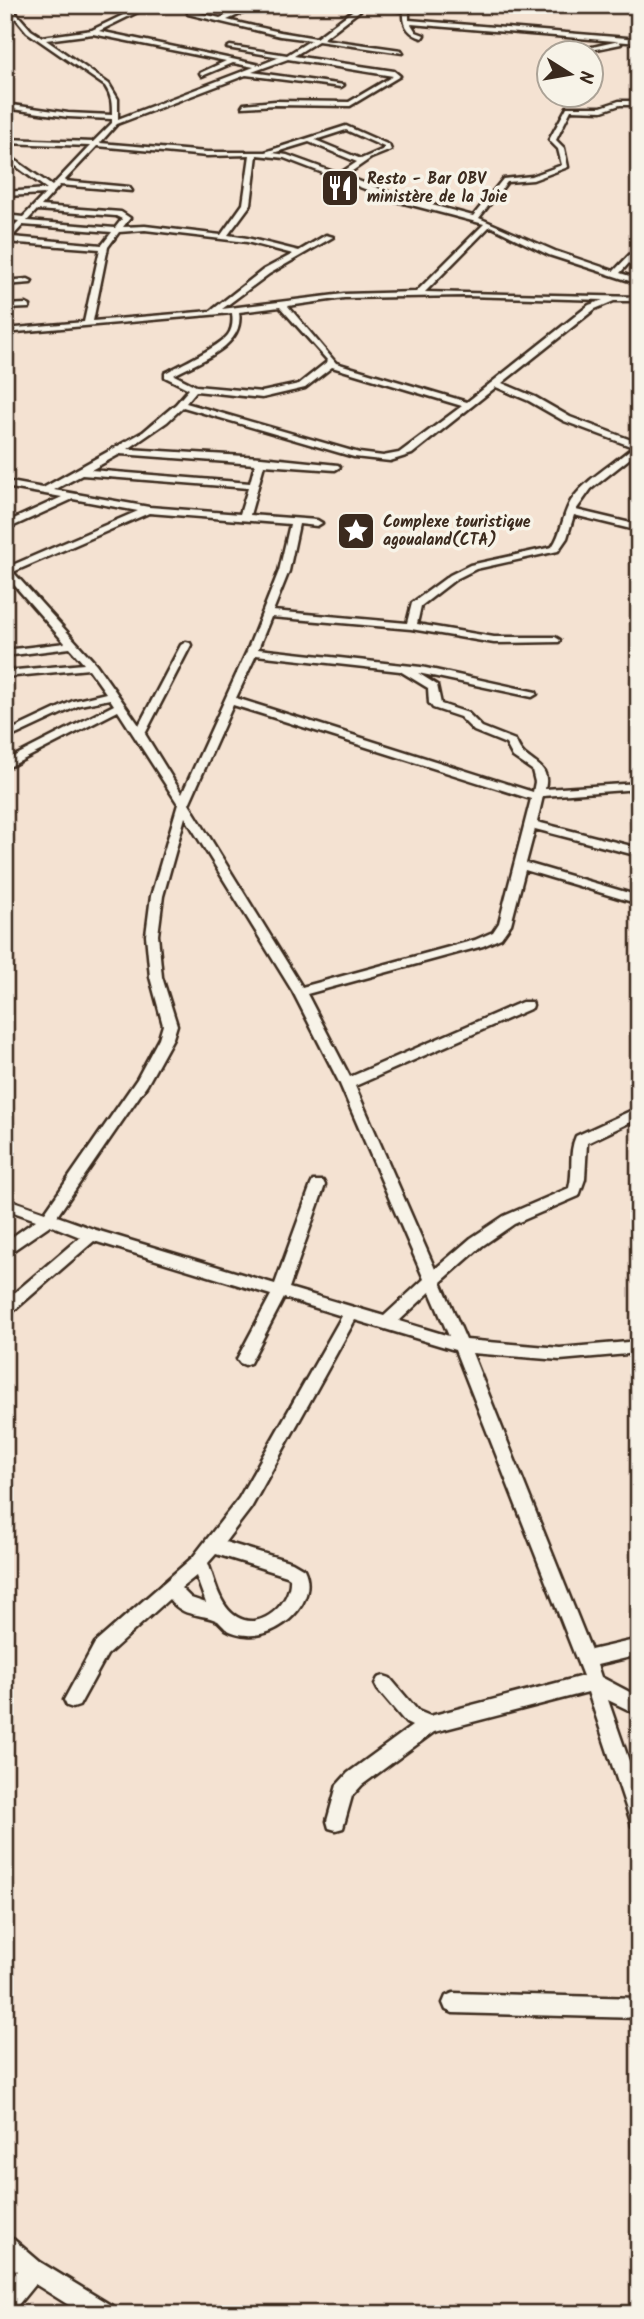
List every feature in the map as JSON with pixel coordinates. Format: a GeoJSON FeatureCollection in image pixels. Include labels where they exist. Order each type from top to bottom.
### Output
{"type":"FeatureCollection","features":[{"type":"Feature","properties":{"kind":"street"},"geometry":{"type":"LineString","coordinates":[[6,5],[17,20],[107,85],[115,94],[117,102],[115,120],[6,239]]}},
{"type":"Feature","properties":{"kind":"street"},"geometry":{"type":"LineString","coordinates":[[41,39],[93,32],[149,5]]}},
{"type":"Feature","properties":{"kind":"street"},"geometry":{"type":"LineString","coordinates":[[205,5],[190,13],[318,40],[401,52]]}},
{"type":"Feature","properties":{"kind":"street"},"geometry":{"type":"LineString","coordinates":[[219,21],[258,5]]}},
{"type":"Feature","properties":{"kind":"street"},"geometry":{"type":"LineString","coordinates":[[5,106],[115,120],[289,57],[318,40],[364,5]]}},
{"type":"Feature","properties":{"kind":"street"},"geometry":{"type":"LineString","coordinates":[[373,5],[407,11],[406,22],[414,33],[422,36]]}},
{"type":"Feature","properties":{"kind":"street"},"geometry":{"type":"LineString","coordinates":[[406,22],[639,41]]}},
{"type":"Feature","properties":{"kind":"street"},"geometry":{"type":"LineString","coordinates":[[93,32],[262,67]]}},
{"type":"Feature","properties":{"kind":"street"},"geometry":{"type":"LineString","coordinates":[[606,45],[624,41]]}},
{"type":"Feature","properties":{"kind":"street"},"geometry":{"type":"LineString","coordinates":[[230,48],[394,73],[397,76],[350,104],[275,103],[244,106]]}},
{"type":"Feature","properties":{"kind":"street"},"geometry":{"type":"LineString","coordinates":[[222,82],[202,74],[232,61]]}},
{"type":"Feature","properties":{"kind":"street"},"geometry":{"type":"LineString","coordinates":[[244,74],[341,85]]}},
{"type":"Feature","properties":{"kind":"street"},"geometry":{"type":"LineString","coordinates":[[475,218],[505,180],[533,178],[566,166],[561,148],[552,140],[569,107],[602,109],[618,103],[639,103]]}},
{"type":"Feature","properties":{"kind":"street"},"geometry":{"type":"LineString","coordinates":[[264,153],[346,128],[389,148],[339,177]]}},
{"type":"Feature","properties":{"kind":"street"},"geometry":{"type":"LineString","coordinates":[[311,140],[363,162]]}},
{"type":"Feature","properties":{"kind":"street"},"geometry":{"type":"LineString","coordinates":[[5,141],[94,143],[207,154],[264,153],[290,158],[411,203],[489,223],[552,253],[636,282],[618,298],[593,307],[409,452],[395,458],[379,459],[180,404]]}},
{"type":"Feature","properties":{"kind":"street"},"geometry":{"type":"LineString","coordinates":[[222,238],[247,204],[254,153]]}},
{"type":"Feature","properties":{"kind":"street"},"geometry":{"type":"LineString","coordinates":[[5,155],[52,191]]}},
{"type":"Feature","properties":{"kind":"street"},"geometry":{"type":"LineString","coordinates":[[59,183],[129,189]]}},
{"type":"Feature","properties":{"kind":"street"},"geometry":{"type":"LineString","coordinates":[[7,192],[52,191]]}},
{"type":"Feature","properties":{"kind":"street"},"geometry":{"type":"LineString","coordinates":[[36,208],[126,218],[104,247],[89,324]]}},
{"type":"Feature","properties":{"kind":"street"},"geometry":{"type":"LineString","coordinates":[[5,217],[116,230],[145,228],[254,241],[300,253]]}},
{"type":"Feature","properties":{"kind":"street"},"geometry":{"type":"LineString","coordinates":[[418,295],[489,223]]}},
{"type":"Feature","properties":{"kind":"street"},"geometry":{"type":"LineString","coordinates":[[213,313],[266,272],[329,237]]}},
{"type":"Feature","properties":{"kind":"street"},"geometry":{"type":"LineString","coordinates":[[6,239],[104,247]]}},
{"type":"Feature","properties":{"kind":"street"},"geometry":{"type":"LineString","coordinates":[[615,274],[639,247]]}},
{"type":"Feature","properties":{"kind":"street"},"geometry":{"type":"LineString","coordinates":[[5,283],[28,281]]}},
{"type":"Feature","properties":{"kind":"street"},"geometry":{"type":"LineString","coordinates":[[5,331],[213,313],[344,296],[576,296],[639,299]]}},
{"type":"Feature","properties":{"kind":"street"},"geometry":{"type":"LineString","coordinates":[[576,296],[588,300],[593,307]]}},
{"type":"Feature","properties":{"kind":"street"},"geometry":{"type":"LineString","coordinates":[[281,303],[332,361],[331,365]]}},
{"type":"Feature","properties":{"kind":"street"},"geometry":{"type":"LineString","coordinates":[[5,307],[26,306]]}},
{"type":"Feature","properties":{"kind":"street"},"geometry":{"type":"LineString","coordinates":[[235,310],[238,326],[226,342],[167,375],[194,388],[262,396],[302,386],[331,365]]}},
{"type":"Feature","properties":{"kind":"street"},"geometry":{"type":"LineString","coordinates":[[331,365],[468,405]]}},
{"type":"Feature","properties":{"kind":"street"},"geometry":{"type":"LineString","coordinates":[[411,626],[416,605],[453,576],[473,567],[555,549],[562,542],[572,506],[587,487],[639,446],[567,419],[532,399],[497,384]]}},
{"type":"Feature","properties":{"kind":"street"},"geometry":{"type":"LineString","coordinates":[[45,491],[157,425],[194,388]]}},
{"type":"Feature","properties":{"kind":"street"},"geometry":{"type":"LineString","coordinates":[[117,451],[335,467]]}},
{"type":"Feature","properties":{"kind":"street"},"geometry":{"type":"LineString","coordinates":[[244,518],[261,460]]}},
{"type":"Feature","properties":{"kind":"street"},"geometry":{"type":"LineString","coordinates":[[79,472],[254,486]]}},
{"type":"Feature","properties":{"kind":"street"},"geometry":{"type":"LineString","coordinates":[[5,484],[149,510],[317,523]]}},
{"type":"Feature","properties":{"kind":"street"},"geometry":{"type":"LineString","coordinates":[[5,527],[70,497]]}},
{"type":"Feature","properties":{"kind":"street"},"geometry":{"type":"LineString","coordinates":[[149,510],[6,572],[92,666],[140,734],[299,992],[347,1084],[462,1346],[586,1659],[639,1819]]}},
{"type":"Feature","properties":{"kind":"street"},"geometry":{"type":"LineString","coordinates":[[571,512],[639,528]]}},
{"type":"Feature","properties":{"kind":"street"},"geometry":{"type":"LineString","coordinates":[[5,1250],[47,1220],[142,1082],[166,1038],[170,1025],[156,977],[152,935],[157,896],[183,805],[285,571],[295,522]]}},
{"type":"Feature","properties":{"kind":"street"},"geometry":{"type":"LineString","coordinates":[[267,614],[411,626],[494,640],[555,640]]}},
{"type":"Feature","properties":{"kind":"street"},"geometry":{"type":"LineString","coordinates":[[5,653],[72,645]]}},
{"type":"Feature","properties":{"kind":"street"},"geometry":{"type":"LineString","coordinates":[[140,734],[186,645]]}},
{"type":"Feature","properties":{"kind":"street"},"geometry":{"type":"LineString","coordinates":[[252,651],[403,668],[532,694]]}},
{"type":"Feature","properties":{"kind":"street"},"geometry":{"type":"LineString","coordinates":[[5,674],[92,666]]}},
{"type":"Feature","properties":{"kind":"street"},"geometry":{"type":"LineString","coordinates":[[299,992],[479,943],[497,935],[505,924],[541,782],[537,768],[517,755],[510,742],[478,729],[464,715],[438,706],[434,703],[433,687],[403,668]]}},
{"type":"Feature","properties":{"kind":"street"},"geometry":{"type":"LineString","coordinates":[[230,700],[538,795],[639,786]]}},
{"type":"Feature","properties":{"kind":"street"},"geometry":{"type":"LineString","coordinates":[[5,737],[78,703],[117,701]]}},
{"type":"Feature","properties":{"kind":"street"},"geometry":{"type":"LineString","coordinates":[[5,766],[117,701]]}},
{"type":"Feature","properties":{"kind":"street"},"geometry":{"type":"LineString","coordinates":[[531,824],[639,852]]}},
{"type":"Feature","properties":{"kind":"street"},"geometry":{"type":"LineString","coordinates":[[521,865],[639,900]]}},
{"type":"Feature","properties":{"kind":"street"},"geometry":{"type":"LineString","coordinates":[[347,1084],[527,1006]]}},
{"type":"Feature","properties":{"kind":"street"},"geometry":{"type":"LineString","coordinates":[[388,1322],[433,1280],[510,1219],[574,1192],[578,1185],[578,1152],[581,1140],[639,1112]]}},
{"type":"Feature","properties":{"kind":"street"},"geometry":{"type":"LineString","coordinates":[[245,1359],[280,1291],[318,1185]]}},
{"type":"Feature","properties":{"kind":"street"},"geometry":{"type":"LineString","coordinates":[[5,1203],[92,1235],[462,1346],[560,1354],[639,1347]]}},
{"type":"Feature","properties":{"kind":"street"},"geometry":{"type":"LineString","coordinates":[[5,1310],[92,1235]]}},
{"type":"Feature","properties":{"kind":"street"},"geometry":{"type":"LineString","coordinates":[[73,1700],[100,1649],[199,1562],[253,1489],[352,1312]]}},
{"type":"Feature","properties":{"kind":"street"},"geometry":{"type":"LineString","coordinates":[[171,1586],[185,1605],[221,1614],[238,1625],[262,1628],[272,1624],[292,1604],[300,1591],[298,1574],[212,1545]]}},
{"type":"Feature","properties":{"kind":"street"},"geometry":{"type":"LineString","coordinates":[[199,1562],[221,1614]]}},
{"type":"Feature","properties":{"kind":"street"},"geometry":{"type":"LineString","coordinates":[[586,1659],[639,1647]]}},
{"type":"Feature","properties":{"kind":"street"},"geometry":{"type":"LineString","coordinates":[[336,1821],[344,1791],[355,1779],[429,1725],[593,1682],[639,1707]]}},
{"type":"Feature","properties":{"kind":"street"},"geometry":{"type":"LineString","coordinates":[[384,1684],[412,1717],[429,1725]]}},
{"type":"Feature","properties":{"kind":"street"},"geometry":{"type":"LineString","coordinates":[[453,2003],[639,2008]]}},
{"type":"Feature","properties":{"kind":"street"},"geometry":{"type":"LineString","coordinates":[[5,2247],[32,2270],[104,2314]]}},
{"type":"Feature","properties":{"kind":"street"},"geometry":{"type":"LineString","coordinates":[[5,2303],[32,2270]]}},
{"type":"Feature","properties":{"kind":"place","name":"Resto - Bar OBV ministère de la Joie"},"geometry":{"type":"Point","coordinates":[340,188]}},
{"type":"Feature","properties":{"kind":"place","name":"Complexe touristique agoualand(CTA)"},"geometry":{"type":"Point","coordinates":[356,531]}}]}
